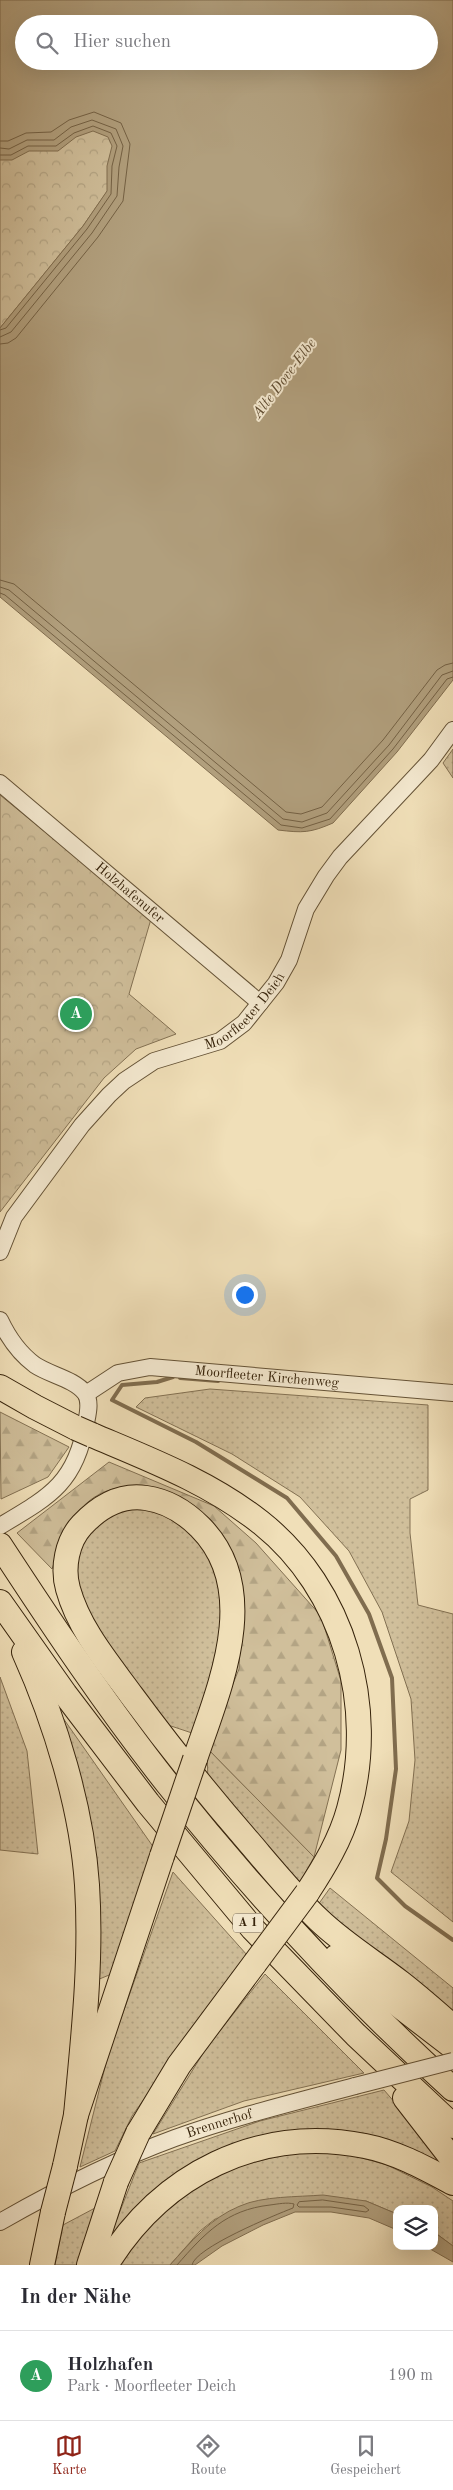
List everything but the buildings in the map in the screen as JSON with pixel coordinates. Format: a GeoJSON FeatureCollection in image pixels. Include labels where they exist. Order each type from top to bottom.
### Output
{"type":"FeatureCollection","features":[{"type":"Feature","properties":{"kind":"highway"},"geometry":{"type":"LineString","coordinates":[[0,1387],[35,1408],[197,1481],[260,1522],[293,1553],[318,1588],[337,1622],[349,1657],[358,1700],[360,1723],[358,1765],[349,1811],[343,1828],[324,1866],[307,1893],[179,2065],[138,2133],[116,2182],[89,2265]]}},
{"type":"Feature","properties":{"kind":"highway"},"geometry":{"type":"LineString","coordinates":[[42,2265],[76,2115],[162,1856],[196,1759],[219,1687],[231,1638],[231,1596],[227,1575],[210,1539],[182,1512],[156,1500],[140,1497],[115,1501],[90,1516],[78,1530],[70,1546],[66,1567],[67,1586],[82,1623],[154,1725],[213,1801],[291,1892],[340,1939],[403,1984],[453,2027]]}},
{"type":"Feature","properties":{"kind":"highway","name":"A 1"},"geometry":{"type":"LineString","coordinates":[[0,1545],[89,1678],[166,1782],[273,1909],[358,1997],[453,2089]]}},
{"type":"Feature","properties":{"kind":"highway"},"geometry":{"type":"LineString","coordinates":[[1,1604],[30,1665],[47,1712],[74,1803],[82,1843],[87,1884],[88,1961],[76,2115]]}},
{"type":"Feature","properties":{"kind":"highway","name":"A 1"},"geometry":{"type":"LineString","coordinates":[[1,1604],[71,1702],[188,1852],[253,1928],[356,2035],[453,2126]]}},
{"type":"Feature","properties":{"kind":"highway"},"geometry":{"type":"LineString","coordinates":[[273,1909],[453,2047]]}},
{"type":"Feature","properties":{"kind":"highway"},"geometry":{"type":"LineString","coordinates":[[356,2035],[453,2160]]}},
{"type":"Feature","properties":{"kind":"highway"},"geometry":{"type":"LineString","coordinates":[[106,2265],[134,2224],[176,2186],[204,2168],[233,2156],[283,2144],[315,2142],[366,2146],[408,2160],[453,2183]]}},
{"type":"Feature","properties":{"kind":"street","name":"Moorfleeter Deich"},"geometry":{"type":"LineString","coordinates":[[0,1252],[14,1217],[82,1125],[109,1095],[124,1081],[154,1062],[220,1041],[232,1034],[260,1002],[276,983],[289,960],[306,910],[326,876],[340,857],[431,760],[453,730]]}},
{"type":"Feature","properties":{"kind":"street","name":"Holzhafenufer"},"geometry":{"type":"LineString","coordinates":[[0,783],[260,1002]]}},
{"type":"Feature","properties":{"kind":"street"},"geometry":{"type":"LineString","coordinates":[[0,1320],[7,1335],[35,1364],[77,1386],[86,1394],[89,1405],[82,1446],[67,1475],[53,1491],[37,1504],[0,1526]]}},
{"type":"Feature","properties":{"kind":"street","name":"Moorfleeter Kirchenweg"},"geometry":{"type":"LineString","coordinates":[[86,1394],[118,1373],[150,1367],[453,1393]]}},
{"type":"Feature","properties":{"kind":"street","name":"Brennerhof"},"geometry":{"type":"LineString","coordinates":[[0,2222],[98,2171],[176,2138],[265,2110],[453,2061]]}},
{"type":"Feature","properties":{"kind":"green space"},"geometry":{"type":"Polygon","coordinates":[[[0,0],[15,15],[15,70],[192,70],[83,226],[0,328],[0,0]]]}},
{"type":"Feature","properties":{"kind":"green space"},"geometry":{"type":"Polygon","coordinates":[[[453,749],[453,778],[443,763],[453,749]]]}},
{"type":"Feature","properties":{"kind":"green space"},"geometry":{"type":"Polygon","coordinates":[[[0,795],[151,919],[129,994],[176,1034],[136,1049],[104,1078],[0,1212],[0,795]]]}},
{"type":"Feature","properties":{"kind":"green space"},"geometry":{"type":"Polygon","coordinates":[[[210,1389],[428,1405],[428,1490],[410,1499],[410,1533],[418,1605],[453,1614],[453,1922],[391,1872],[409,1821],[415,1760],[411,1699],[382,1612],[349,1551],[300,1497],[232,1454],[136,1407],[145,1398],[210,1389]]]}},
{"type":"Feature","properties":{"kind":"green space"},"geometry":{"type":"Polygon","coordinates":[[[0,1412],[69,1447],[48,1477],[1,1499],[0,1412]]]}},
{"type":"Feature","properties":{"kind":"green space"},"geometry":{"type":"Polygon","coordinates":[[[109,1462],[214,1506],[256,1543],[321,1616],[341,1681],[341,1750],[314,1857],[207,1748],[239,1669],[241,1614],[230,1559],[148,1488],[117,1488],[100,1494],[89,1501],[72,1520],[52,1569],[17,1533],[109,1462]]]}},
{"type":"Feature","properties":{"kind":"green space"},"geometry":{"type":"Polygon","coordinates":[[[123,1505],[162,1509],[189,1526],[217,1571],[226,1610],[216,1668],[192,1733],[171,1726],[165,1728],[105,1648],[77,1594],[78,1548],[89,1525],[123,1505]]]}},
{"type":"Feature","properties":{"kind":"green space"},"geometry":{"type":"Polygon","coordinates":[[[0,1677],[27,1751],[38,1854],[0,1850],[0,1677]]]}},
{"type":"Feature","properties":{"kind":"green space"},"geometry":{"type":"Polygon","coordinates":[[[63,1718],[154,1848],[114,1973],[97,1980],[93,1835],[61,1728],[63,1718]]]}},
{"type":"Feature","properties":{"kind":"green space"},"geometry":{"type":"Polygon","coordinates":[[[207,1748],[314,1857],[298,1886],[208,1784],[207,1748]]]}},
{"type":"Feature","properties":{"kind":"green space"},"geometry":{"type":"Polygon","coordinates":[[[173,1872],[247,1955],[132,2116],[115,2151],[80,2167],[108,2055],[173,1872]]]}},
{"type":"Feature","properties":{"kind":"green space"},"geometry":{"type":"Polygon","coordinates":[[[330,1888],[453,1988],[453,2017],[315,1909],[330,1888]]]}},
{"type":"Feature","properties":{"kind":"green space"},"geometry":{"type":"Polygon","coordinates":[[[265,1974],[364,2073],[244,2101],[153,2134],[207,2047],[265,1974]]]}},
{"type":"Feature","properties":{"kind":"green space"},"geometry":{"type":"Polygon","coordinates":[[[384,2090],[445,2161],[448,2169],[411,2149],[238,2147],[116,2234],[111,2234],[139,2163],[260,2121],[384,2090]]]}},
{"type":"Feature","properties":{"kind":"green space"},"geometry":{"type":"Polygon","coordinates":[[[337,2151],[387,2165],[432,2187],[453,2201],[453,2246],[438,2235],[438,2205],[393,2205],[393,2212],[366,2201],[215,2219],[200,2231],[170,2265],[119,2265],[153,2222],[193,2187],[235,2167],[287,2154],[337,2151]]]}},
{"type":"Feature","properties":{"kind":"green space"},"geometry":{"type":"Polygon","coordinates":[[[95,2208],[78,2265],[55,2265],[63,2225],[95,2208]]]}},
{"type":"Feature","properties":{"kind":"water","name":"Alte Dove-Elbe"},"geometry":{"type":"Polygon","coordinates":[[[0,0],[453,0],[453,680],[397,752],[333,823],[306,831],[278,830],[0,597],[0,328],[83,226],[107,191],[107,166],[112,146],[108,137],[93,131],[76,137],[58,151],[29,151],[12,160],[0,160],[0,0]]]}},
{"type":"Feature","properties":{"kind":"water"},"geometry":{"type":"Polygon","coordinates":[[[323,2195],[366,2201],[393,2212],[393,2228],[369,2218],[331,2212],[295,2212],[263,2225],[222,2246],[195,2265],[170,2265],[193,2239],[229,2211],[259,2200],[323,2195]]]}},
{"type":"Feature","properties":{"kind":"water"},"geometry":{"type":"Polygon","coordinates":[[[438,2235],[453,2246],[453,2262],[432,2250],[438,2250],[438,2235]]]}},
{"type":"Feature","properties":{"kind":"waterway"},"geometry":{"type":"LineString","coordinates":[[173,1377],[157,1382],[122,1385],[112,1400],[196,1442],[287,1498],[336,1556],[369,1614],[392,1678],[396,1769],[386,1839],[377,1878],[405,1906],[453,1940]]}},
{"type":"Feature","properties":{"kind":"waterway"},"geometry":{"type":"LineString","coordinates":[[180,1378],[218,1381]]}},
{"type":"Feature","properties":{"kind":"place","name":"Holzhafen"},"geometry":{"type":"Point","coordinates":[76,1014]}}]}
